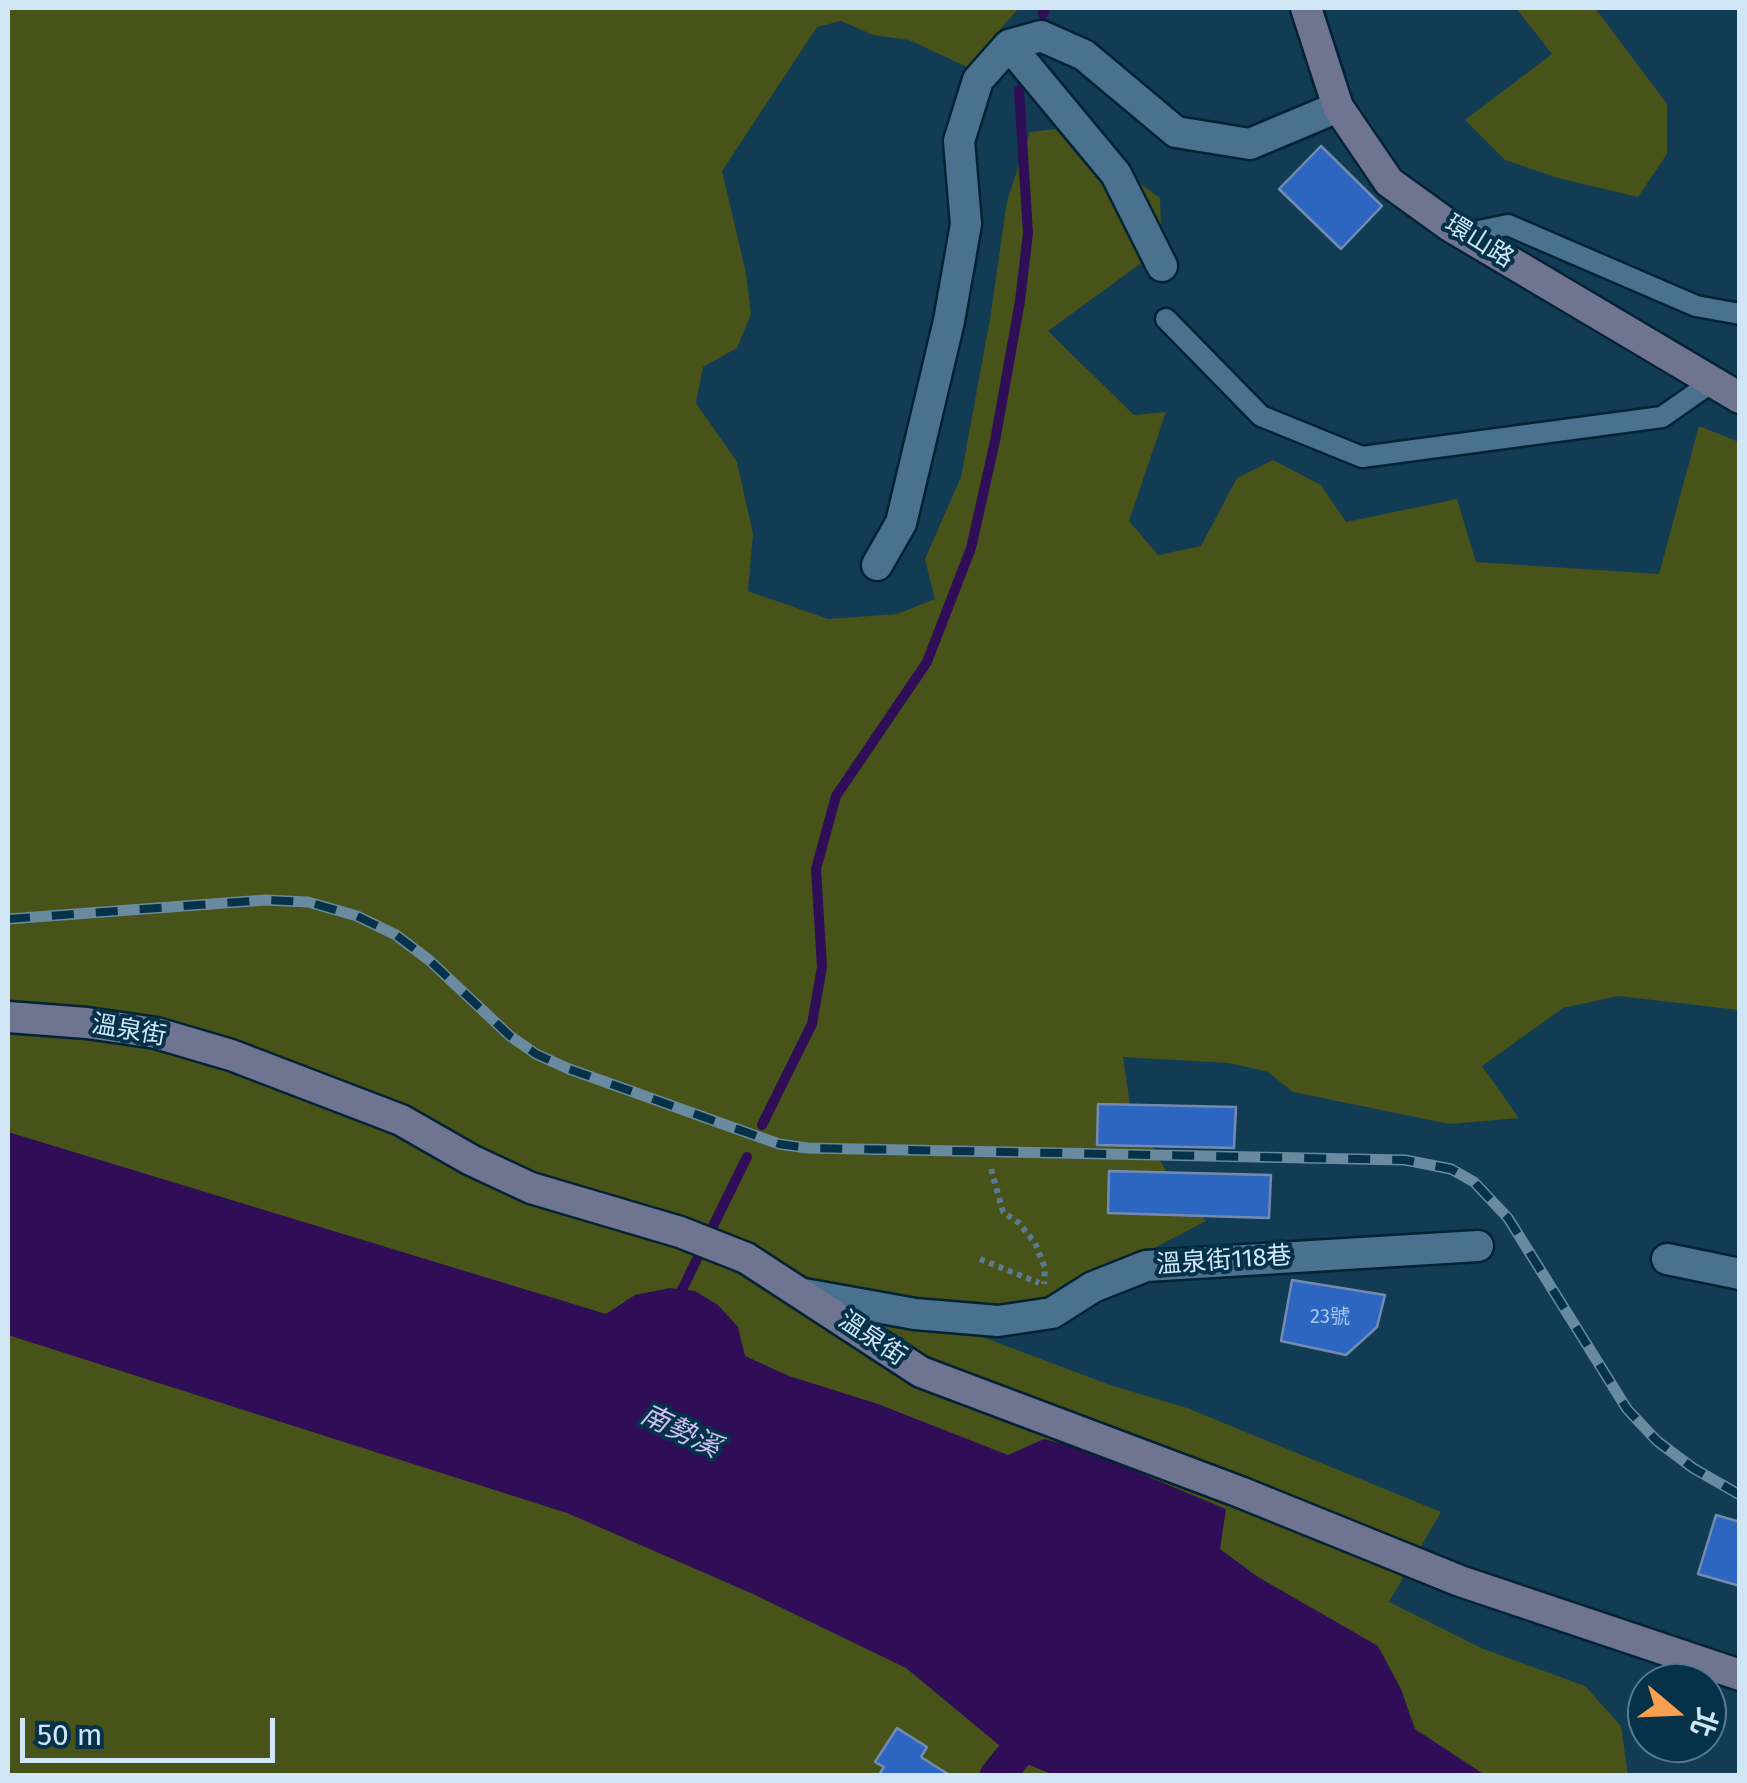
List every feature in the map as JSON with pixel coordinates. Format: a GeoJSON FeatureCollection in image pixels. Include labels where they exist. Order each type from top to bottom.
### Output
{"type":"FeatureCollection","features":[{"type":"Feature","properties":{"kind":"street","name":"環山路"},"geometry":{"type":"LineString","coordinates":[[1306,8],[1338,107],[1390,182],[1464,234],[1740,398]]}},
{"type":"Feature","properties":{"kind":"street"},"geometry":{"type":"LineString","coordinates":[[877,565],[900,523],[949,321],[966,224],[960,141],[978,80],[1009,45],[1041,36],[1084,56],[1176,132],[1250,144],[1338,107]]}},
{"type":"Feature","properties":{"kind":"street"},"geometry":{"type":"LineString","coordinates":[[1009,45],[1116,174],[1162,266]]}},
{"type":"Feature","properties":{"kind":"street","name":"溫泉街"},"geometry":{"type":"LineString","coordinates":[[8,1018],[156,1033],[231,1055],[401,1120],[470,1160],[531,1188],[680,1232],[746,1258],[921,1372],[1460,1580],[1740,1676]]}},
{"type":"Feature","properties":{"kind":"street","name":"溫泉街118巷"},"geometry":{"type":"LineString","coordinates":[[804,1294],[915,1314],[998,1322],[1052,1313],[1084,1292],[1146,1266],[1478,1246]]}},
{"type":"Feature","properties":{"kind":"street"},"geometry":{"type":"LineString","coordinates":[[1667,1259],[1740,1274]]}},
{"type":"Feature","properties":{"kind":"lane"},"geometry":{"type":"LineString","coordinates":[[1464,234],[1508,224],[1696,306],[1740,314]]}},
{"type":"Feature","properties":{"kind":"lane"},"geometry":{"type":"LineString","coordinates":[[1166,318],[1261,416],[1362,457],[1662,417],[1712,382]]}},
{"type":"Feature","properties":{"kind":"path"},"geometry":{"type":"LineString","coordinates":[[992,1170],[1002,1212],[1035,1243],[1045,1268],[1044,1285]]}},
{"type":"Feature","properties":{"kind":"path"},"geometry":{"type":"LineString","coordinates":[[980,1258],[1044,1285],[1084,1292]]}},
{"type":"Feature","properties":{"kind":"green space"},"geometry":{"type":"Polygon","coordinates":[[[8,8],[1019,8],[967,67],[909,40],[873,35],[841,21],[817,27],[722,171],[746,273],[751,314],[737,348],[703,367],[696,403],[737,462],[753,534],[748,591],[828,619],[897,614],[935,599],[925,559],[961,477],[1007,201],[1030,132],[1064,128],[1160,198],[1161,223],[1151,256],[1048,331],[1134,415],[1166,412],[1129,521],[1158,555],[1201,546],[1237,478],[1273,460],[1321,485],[1346,522],[1457,499],[1476,562],[1659,574],[1699,426],[1739,442],[1739,1010],[1618,996],[1563,1008],[1482,1066],[1519,1118],[1450,1124],[1293,1092],[1268,1072],[1229,1063],[1123,1057],[1130,1105],[1167,1173],[1206,1221],[1089,1282],[1034,1304],[948,1324],[1110,1385],[1187,1408],[1441,1512],[1389,1602],[1481,1648],[1585,1686],[1621,1726],[1628,1775],[8,1776],[8,8]]]}},
{"type":"Feature","properties":{"kind":"green space"},"geometry":{"type":"Polygon","coordinates":[[[1516,8],[1595,8],[1667,104],[1667,154],[1638,197],[1558,178],[1505,160],[1465,120],[1552,54],[1516,8]]]}},
{"type":"Feature","properties":{"kind":"water","name":"南勢溪"},"geometry":{"type":"Polygon","coordinates":[[[8,1132],[606,1314],[635,1295],[670,1288],[695,1291],[718,1305],[738,1327],[745,1356],[789,1376],[878,1404],[1008,1455],[1044,1439],[1077,1447],[1226,1509],[1220,1549],[1258,1577],[1378,1646],[1401,1689],[1415,1729],[1485,1775],[1054,1775],[1017,1760],[906,1668],[753,1594],[567,1513],[8,1335],[8,1132]]]}},
{"type":"Feature","properties":{"kind":"building"},"geometry":{"type":"Polygon","coordinates":[[[1321,146],[1382,206],[1341,249],[1279,189],[1321,146]]]}},
{"type":"Feature","properties":{"kind":"building"},"geometry":{"type":"Polygon","coordinates":[[[1098,1104],[1236,1107],[1234,1148],[1097,1145],[1098,1104]]]}},
{"type":"Feature","properties":{"kind":"building"},"geometry":{"type":"Polygon","coordinates":[[[1109,1171],[1271,1175],[1269,1218],[1108,1213],[1109,1171]]]}},
{"type":"Feature","properties":{"kind":"building"},"geometry":{"type":"Polygon","coordinates":[[[1292,1280],[1385,1295],[1377,1327],[1346,1355],[1281,1341],[1292,1280]]]}},
{"type":"Feature","properties":{"kind":"building"},"geometry":{"type":"Polygon","coordinates":[[[1716,1515],[1740,1522],[1740,1586],[1698,1574],[1716,1515]]]}},
{"type":"Feature","properties":{"kind":"building"},"geometry":{"type":"Polygon","coordinates":[[[897,1728],[927,1747],[921,1757],[951,1776],[878,1776],[884,1767],[875,1762],[897,1728]]]}},
{"type":"Feature","properties":{"kind":"waterway"},"geometry":{"type":"LineString","coordinates":[[1043,14],[1045,8]]}},
{"type":"Feature","properties":{"kind":"waterway"},"geometry":{"type":"LineString","coordinates":[[762,1125],[812,1024],[822,967],[816,869],[836,796],[927,662],[971,548],[995,441],[1028,233],[1019,90]]}},
{"type":"Feature","properties":{"kind":"waterway"},"geometry":{"type":"LineString","coordinates":[[713,1226],[747,1157]]}},
{"type":"Feature","properties":{"kind":"waterway"},"geometry":{"type":"LineString","coordinates":[[678,1298],[697,1259]]}},
{"type":"Feature","properties":{"kind":"waterway"},"geometry":{"type":"LineString","coordinates":[[997,1776],[1041,1722]]}},
{"type":"Feature","properties":{"kind":"railway"},"geometry":{"type":"LineString","coordinates":[[8,919],[265,900],[308,902],[357,916],[396,935],[429,960],[510,1036],[536,1054],[779,1144],[807,1148],[1405,1160],[1451,1169],[1474,1182],[1508,1218],[1627,1409],[1657,1441],[1740,1495]]}}]}
